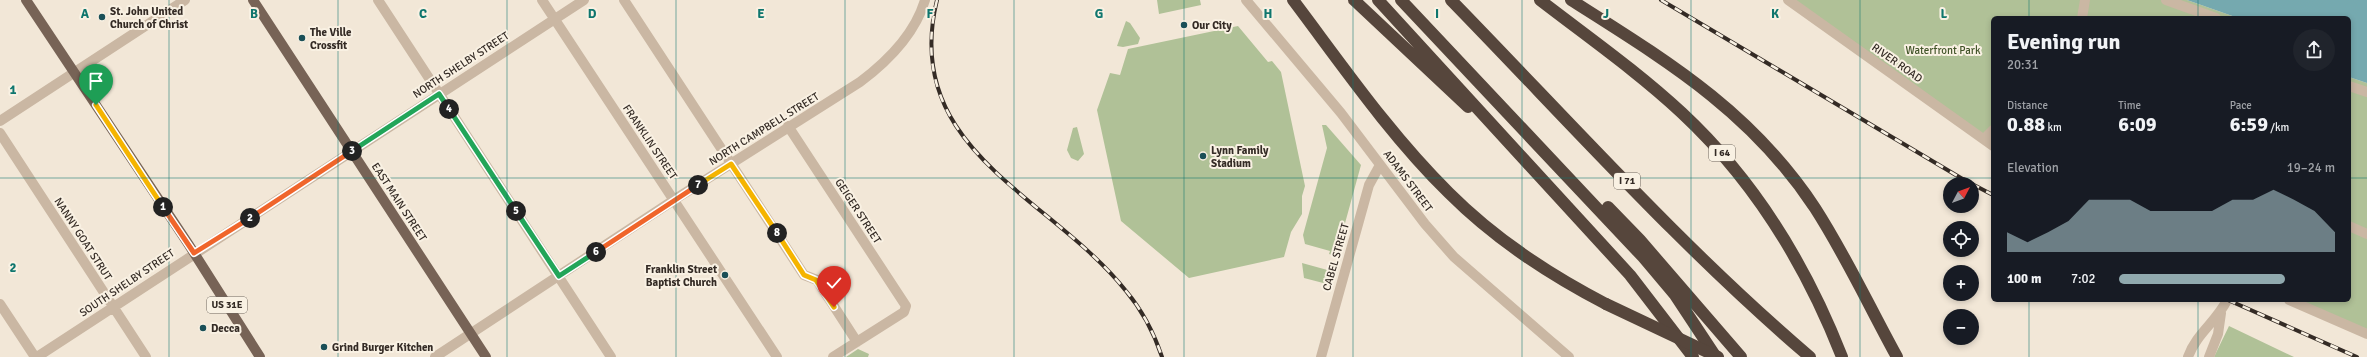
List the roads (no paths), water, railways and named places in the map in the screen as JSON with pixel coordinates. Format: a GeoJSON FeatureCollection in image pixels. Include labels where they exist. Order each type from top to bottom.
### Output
{"type":"FeatureCollection","features":[{"type":"Feature","properties":{"kind":"highway"},"geometry":{"type":"LineString","coordinates":[[1284,0],[1344,68]]}},
{"type":"Feature","properties":{"kind":"highway"},"geometry":{"type":"LineString","coordinates":[[1292,0],[1344,68],[1420,162],[1464,207],[1526,257],[1566,283],[1606,304],[1717,357]]}},
{"type":"Feature","properties":{"kind":"highway"},"geometry":{"type":"LineString","coordinates":[[1354,0],[1508,144]]}},
{"type":"Feature","properties":{"kind":"highway"},"geometry":{"type":"LineString","coordinates":[[1378,0],[1460,87],[1508,144],[1630,275],[1693,357]]}},
{"type":"Feature","properties":{"kind":"highway"},"geometry":{"type":"LineString","coordinates":[[1401,0],[1552,159],[1658,274],[1692,319],[1717,357]]}},
{"type":"Feature","properties":{"kind":"highway","name":"I 71"},"geometry":{"type":"LineString","coordinates":[[1451,0],[1686,241],[1810,357]]}},
{"type":"Feature","properties":{"kind":"highway","name":"I 64"},"geometry":{"type":"LineString","coordinates":[[1540,0],[1660,94],[1723,155],[1761,203],[1793,251],[1820,304],[1842,357]]}},
{"type":"Feature","properties":{"kind":"highway"},"geometry":{"type":"LineString","coordinates":[[1571,0],[1688,76],[1730,110],[1761,140],[1799,185],[1826,226],[1897,357]]}},
{"type":"Feature","properties":{"kind":"highway"},"geometry":{"type":"LineString","coordinates":[[1552,159],[1602,200],[1640,240],[1741,357]]}},
{"type":"Feature","properties":{"kind":"main road","name":"US 31E"},"geometry":{"type":"LineString","coordinates":[[26,0],[194,253],[260,357]]}},
{"type":"Feature","properties":{"kind":"main road","name":"EAST MAIN STREET"},"geometry":{"type":"LineString","coordinates":[[254,0],[486,357]]}},
{"type":"Feature","properties":{"kind":"street"},"geometry":{"type":"LineString","coordinates":[[0,121],[185,0]]}},
{"type":"Feature","properties":{"kind":"street"},"geometry":{"type":"LineString","coordinates":[[378,0],[611,357]]}},
{"type":"Feature","properties":{"kind":"street","name":"FRANKLIN STREET"},"geometry":{"type":"LineString","coordinates":[[542,0],[777,357]]}},
{"type":"Feature","properties":{"kind":"street","name":"NORTH SHELBY STREET"},"geometry":{"type":"LineString","coordinates":[[351,151],[584,0]]}},
{"type":"Feature","properties":{"kind":"street"},"geometry":{"type":"LineString","coordinates":[[624,0],[804,275],[816,280],[857,342],[834,357]]}},
{"type":"Feature","properties":{"kind":"street","name":"NORTH CAMPBELL STREET"},"geometry":{"type":"LineString","coordinates":[[435,357],[788,126],[860,82],[880,65],[912,30],[925,0]]}},
{"type":"Feature","properties":{"kind":"street","name":"ADAMS STREET"},"geometry":{"type":"LineString","coordinates":[[1246,0],[1341,113],[1425,224],[1454,257],[1569,357]]}},
{"type":"Feature","properties":{"kind":"street","name":"RIVER ROAD"},"geometry":{"type":"LineString","coordinates":[[1788,0],[1991,144]]}},
{"type":"Feature","properties":{"kind":"street"},"geometry":{"type":"LineString","coordinates":[[2082,16],[2085,0]]}},
{"type":"Feature","properties":{"kind":"street"},"geometry":{"type":"LineString","coordinates":[[2166,0],[2210,16]]}},
{"type":"Feature","properties":{"kind":"street"},"geometry":{"type":"LineString","coordinates":[[2351,87],[2367,92]]}},
{"type":"Feature","properties":{"kind":"street","name":"GEIGER STREET"},"geometry":{"type":"LineString","coordinates":[[788,126],[906,306],[904,312],[857,342]]}},
{"type":"Feature","properties":{"kind":"street"},"geometry":{"type":"LineString","coordinates":[[1984,139],[1991,132]]}},
{"type":"Feature","properties":{"kind":"street","name":"NANNY GOAT STRUT"},"geometry":{"type":"LineString","coordinates":[[0,134],[146,357]]}},
{"type":"Feature","properties":{"kind":"street","name":"SOUTH SHELBY STREET"},"geometry":{"type":"LineString","coordinates":[[36,357],[351,151]]}},
{"type":"Feature","properties":{"kind":"street","name":"CABEL STREET"},"geometry":{"type":"LineString","coordinates":[[1321,357],[1369,185],[1380,164]]}},
{"type":"Feature","properties":{"kind":"street"},"geometry":{"type":"LineString","coordinates":[[2351,227],[2367,234]]}},
{"type":"Feature","properties":{"kind":"street"},"geometry":{"type":"LineString","coordinates":[[2188,357],[2199,336],[2220,313],[2226,302]]}},
{"type":"Feature","properties":{"kind":"street"},"geometry":{"type":"LineString","coordinates":[[2295,302],[2367,334]]}},
{"type":"Feature","properties":{"kind":"street"},"geometry":{"type":"LineString","coordinates":[[0,304],[36,357]]}},
{"type":"Feature","properties":{"kind":"street"},"geometry":{"type":"LineString","coordinates":[[2209,357],[2218,334],[2220,313]]}},
{"type":"Feature","properties":{"kind":"water"},"geometry":{"type":"Polygon","coordinates":[[[2187,0],[2367,0],[2367,83],[2351,78],[2351,16],[2232,16],[2187,0]]]}},
{"type":"Feature","properties":{"kind":"railway"},"geometry":{"type":"LineString","coordinates":[[937,0],[931,52],[940,95],[961,133],[990,166],[1023,197],[1095,257],[1126,291],[1147,322],[1162,357]]}},
{"type":"Feature","properties":{"kind":"railway"},"geometry":{"type":"LineString","coordinates":[[1661,0],[1959,177]]}},
{"type":"Feature","properties":{"kind":"railway"},"geometry":{"type":"LineString","coordinates":[[1979,188],[1991,194]]}},
{"type":"Feature","properties":{"kind":"railway"},"geometry":{"type":"LineString","coordinates":[[2233,302],[2357,357]]}},
{"type":"Feature","properties":{"kind":"place","name":"St. John United Church of Christ"},"geometry":{"type":"Point","coordinates":[102,17]}},
{"type":"Feature","properties":{"kind":"place","name":"Our City"},"geometry":{"type":"Point","coordinates":[1184,25]}},
{"type":"Feature","properties":{"kind":"place","name":"The Ville Crossfit"},"geometry":{"type":"Point","coordinates":[302,38]}},
{"type":"Feature","properties":{"kind":"place","name":"Lynn Family Stadium"},"geometry":{"type":"Point","coordinates":[1203,156]}},
{"type":"Feature","properties":{"kind":"place","name":"Franklin Street Baptist Church"},"geometry":{"type":"Point","coordinates":[725,275]}},
{"type":"Feature","properties":{"kind":"place","name":"Decca"},"geometry":{"type":"Point","coordinates":[203,328]}},
{"type":"Feature","properties":{"kind":"place","name":"Grind Burger Kitchen"},"geometry":{"type":"Point","coordinates":[324,347]}},
{"type":"Feature","properties":{"kind":"park label","name":"Waterfront Park"},"geometry":{"type":"Point","coordinates":[1943,50]}}]}
